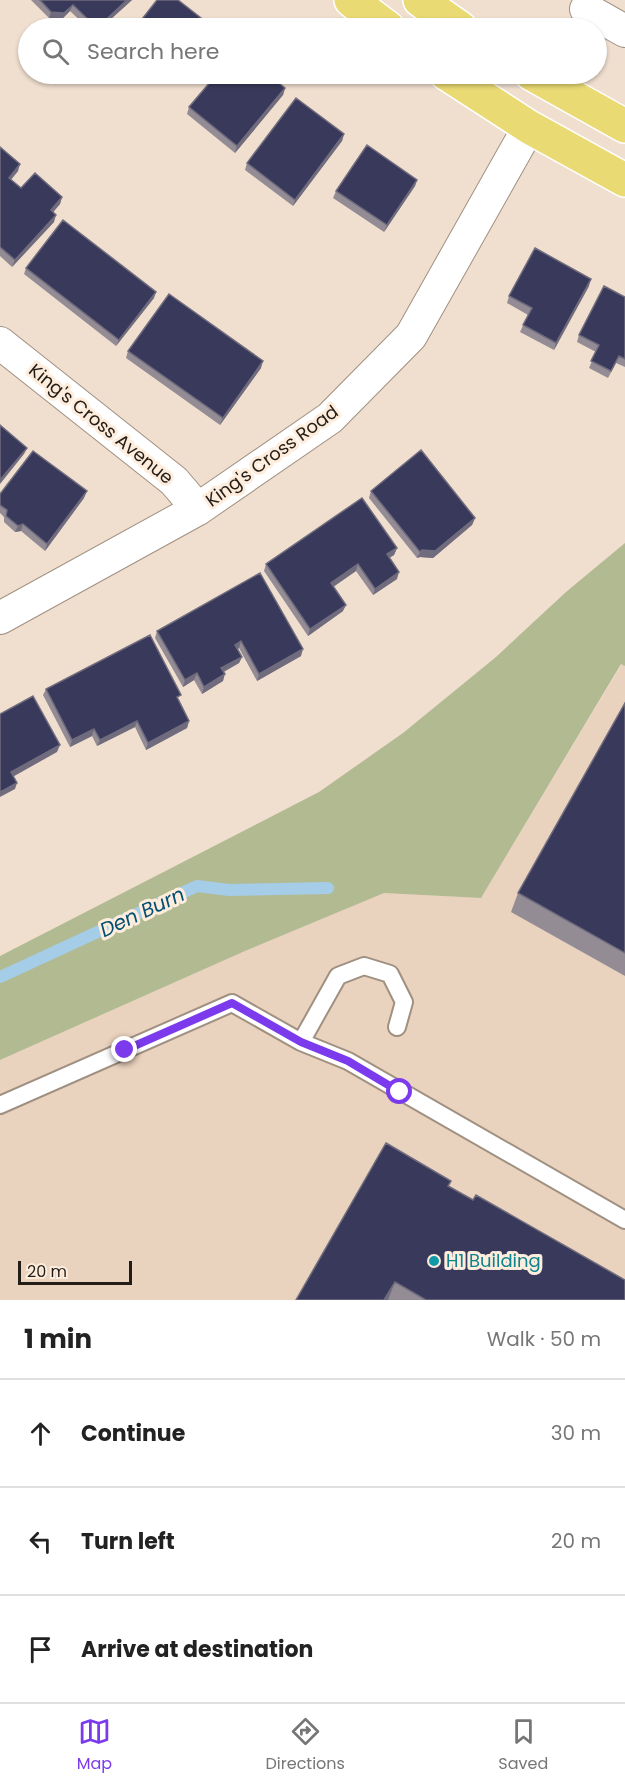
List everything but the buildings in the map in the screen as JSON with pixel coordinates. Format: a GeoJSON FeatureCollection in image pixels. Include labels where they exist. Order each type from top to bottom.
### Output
{"type":"FeatureCollection","features":[{"type":"Feature","properties":{"kind":"main road"},"geometry":{"type":"LineString","coordinates":[[351,0],[375,18]]}},
{"type":"Feature","properties":{"kind":"main road"},"geometry":{"type":"LineString","coordinates":[[420,0],[446,18]]}},
{"type":"Feature","properties":{"kind":"main road"},"geometry":{"type":"LineString","coordinates":[[462,84],[529,127],[625,180]]}},
{"type":"Feature","properties":{"kind":"main road"},"geometry":{"type":"LineString","coordinates":[[557,84],[625,126]]}},
{"type":"Feature","properties":{"kind":"street"},"geometry":{"type":"LineString","coordinates":[[607,23],[625,31]]}},
{"type":"Feature","properties":{"kind":"street","name":"King's Cross Road"},"geometry":{"type":"LineString","coordinates":[[0,618],[198,509],[330,418],[411,336],[529,127]]}},
{"type":"Feature","properties":{"kind":"street","name":"King's Cross Avenue"},"geometry":{"type":"LineString","coordinates":[[0,343],[174,481],[198,509]]}},
{"type":"Feature","properties":{"kind":"lane"},"geometry":{"type":"LineString","coordinates":[[301,1042],[338,976],[364,966],[390,975],[404,1002],[397,1027]]}},
{"type":"Feature","properties":{"kind":"lane"},"geometry":{"type":"LineString","coordinates":[[0,1105],[232,1003],[301,1042],[348,1061],[625,1220]]}},
{"type":"Feature","properties":{"kind":"shaded area"},"geometry":{"type":"Polygon","coordinates":[[[622,664],[625,666],[625,1300],[0,1300],[0,1060],[245,951],[384,893],[481,898],[622,664]]]}},
{"type":"Feature","properties":{"kind":"green space"},"geometry":{"type":"Polygon","coordinates":[[[625,543],[625,666],[621,664],[481,898],[384,893],[245,951],[0,1060],[0,956],[319,792],[403,733],[496,657],[566,592],[625,543]]]}},
{"type":"Feature","properties":{"kind":"waterway","name":"Den Burn"},"geometry":{"type":"LineString","coordinates":[[0,977],[197,886],[229,890],[328,888]]}},
{"type":"Feature","properties":{"kind":"place","name":"H1 Building"},"geometry":{"type":"Point","coordinates":[434,1261]}},
{"type":"Feature","properties":{"kind":"route"},"geometry":{"type":"LineString","coordinates":[[125,1050],[232,1003],[301,1042],[348,1061],[400,1092]]}}]}
